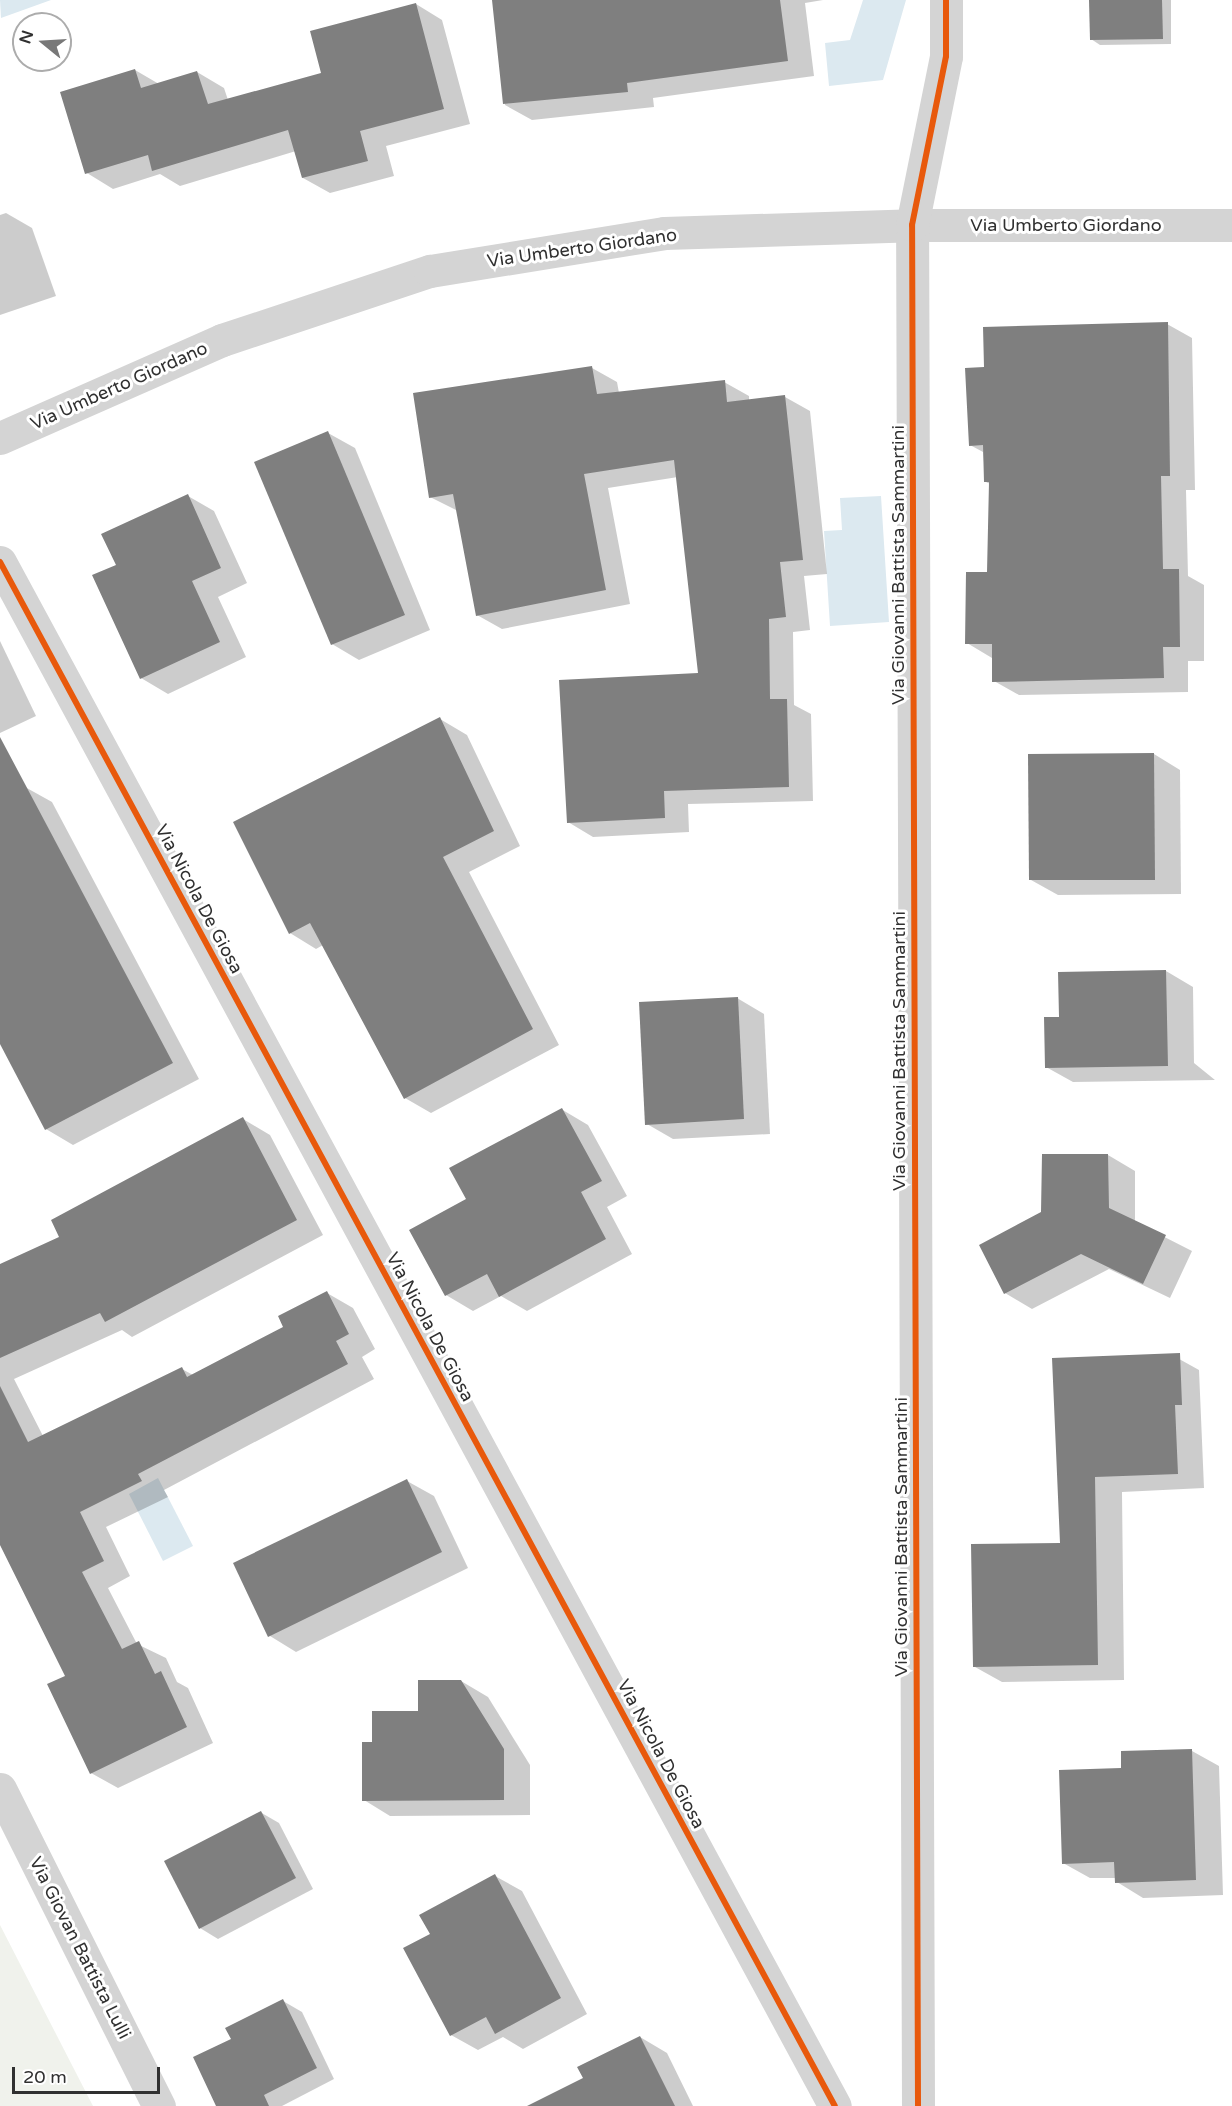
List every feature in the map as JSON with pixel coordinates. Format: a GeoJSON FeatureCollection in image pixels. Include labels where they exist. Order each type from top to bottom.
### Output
{"type":"FeatureCollection","features":[{"type":"Feature","properties":{"kind":"street","name":"Via Giovanni Battista Sammartini"},"geometry":{"type":"LineString","coordinates":[[918,2106],[912,225],[945,56],[946,0]]}},
{"type":"Feature","properties":{"kind":"street","name":"Via Umberto Giordano"},"geometry":{"type":"LineString","coordinates":[[0,438],[222,340],[430,271],[664,233],[912,225],[1232,225]]}},
{"type":"Feature","properties":{"kind":"street","name":"Via Nicola De Giosa"},"geometry":{"type":"LineString","coordinates":[[0,562],[834,2106]]}},
{"type":"Feature","properties":{"kind":"street","name":"Via Giovan Battista Lulli"},"geometry":{"type":"LineString","coordinates":[[0,1789],[159,2106]]}},
{"type":"Feature","properties":{"kind":"shaded area"},"geometry":{"type":"Polygon","coordinates":[[[0,0],[51,0],[12,12],[1,18],[0,0]]]}},
{"type":"Feature","properties":{"kind":"shaded area"},"geometry":{"type":"Polygon","coordinates":[[[863,0],[906,0],[883,80],[829,86],[825,43],[850,40],[863,0]]]}},
{"type":"Feature","properties":{"kind":"shaded area"},"geometry":{"type":"Polygon","coordinates":[[[881,496],[889,622],[830,626],[824,531],[842,530],[840,498],[881,496]]]}},
{"type":"Feature","properties":{"kind":"shaded area"},"geometry":{"type":"Polygon","coordinates":[[[158,1478],[193,1546],[163,1561],[129,1494],[158,1478]]]}},
{"type":"Feature","properties":{"kind":"shaded area"},"geometry":{"type":"Polygon","coordinates":[[[0,1925],[93,2106],[0,2106],[0,1925]]]}},
{"type":"Feature","properties":{"kind":"building"},"geometry":{"type":"Polygon","coordinates":[[[492,0],[780,0],[788,61],[627,83],[628,92],[503,104],[492,0]]]}},
{"type":"Feature","properties":{"kind":"building"},"geometry":{"type":"Polygon","coordinates":[[[1089,0],[1162,0],[1163,39],[1090,40],[1089,0]]]}},
{"type":"Feature","properties":{"kind":"building"},"geometry":{"type":"Polygon","coordinates":[[[416,3],[444,109],[360,131],[368,161],[302,178],[288,130],[152,171],[148,155],[85,174],[60,92],[135,69],[141,88],[197,71],[208,104],[321,73],[310,31],[416,3]]]}},
{"type":"Feature","properties":{"kind":"building"},"geometry":{"type":"Polygon","coordinates":[[[1168,322],[1170,476],[1161,476],[1163,569],[1179,569],[1180,647],[1163,647],[1164,678],[992,682],[992,644],[965,644],[966,572],[987,572],[989,482],[984,482],[983,445],[969,446],[965,368],[984,367],[983,327],[1168,322]]]}},
{"type":"Feature","properties":{"kind":"building"},"geometry":{"type":"Polygon","coordinates":[[[592,366],[597,394],[725,380],[727,402],[785,395],[803,560],[780,562],[786,617],[769,619],[770,699],[787,699],[789,787],[664,791],[665,818],[567,823],[559,680],[698,673],[674,460],[584,474],[606,590],[476,616],[453,494],[429,498],[413,393],[592,366]]]}},
{"type":"Feature","properties":{"kind":"building"},"geometry":{"type":"Polygon","coordinates":[[[328,431],[405,615],[331,645],[254,462],[328,431]]]}},
{"type":"Feature","properties":{"kind":"building"},"geometry":{"type":"Polygon","coordinates":[[[188,494],[221,568],[192,581],[220,642],[140,679],[92,575],[116,565],[101,534],[188,494]]]}},
{"type":"Feature","properties":{"kind":"building"},"geometry":{"type":"Polygon","coordinates":[[[440,717],[494,831],[443,857],[533,1029],[404,1099],[310,923],[289,934],[233,822],[440,717]]]}},
{"type":"Feature","properties":{"kind":"building"},"geometry":{"type":"Polygon","coordinates":[[[0,737],[173,1063],[45,1130],[0,1044],[0,737]]]}},
{"type":"Feature","properties":{"kind":"building"},"geometry":{"type":"Polygon","coordinates":[[[1154,753],[1155,880],[1029,880],[1028,754],[1154,753]]]}},
{"type":"Feature","properties":{"kind":"building"},"geometry":{"type":"Polygon","coordinates":[[[1166,970],[1168,1066],[1045,1068],[1044,1017],[1059,1017],[1058,972],[1166,970]]]}},
{"type":"Feature","properties":{"kind":"building"},"geometry":{"type":"Polygon","coordinates":[[[738,997],[744,1119],[645,1125],[639,1002],[738,997]]]}},
{"type":"Feature","properties":{"kind":"building"},"geometry":{"type":"Polygon","coordinates":[[[562,1108],[602,1181],[581,1192],[606,1239],[499,1297],[487,1274],[445,1296],[409,1230],[466,1199],[449,1168],[562,1108]]]}},
{"type":"Feature","properties":{"kind":"building"},"geometry":{"type":"Polygon","coordinates":[[[243,1117],[297,1220],[105,1322],[100,1313],[0,1358],[0,1264],[59,1237],[51,1220],[243,1117]]]}},
{"type":"Feature","properties":{"kind":"building"},"geometry":{"type":"Polygon","coordinates":[[[1042,1154],[1108,1154],[1109,1208],[1166,1235],[1143,1284],[1081,1254],[1004,1294],[979,1245],[1041,1212],[1042,1154]]]}},
{"type":"Feature","properties":{"kind":"building"},"geometry":{"type":"Polygon","coordinates":[[[327,1291],[349,1334],[336,1341],[348,1364],[138,1474],[142,1481],[80,1512],[104,1561],[82,1572],[122,1649],[139,1641],[155,1674],[161,1671],[187,1727],[90,1774],[47,1684],[65,1676],[0,1545],[0,1386],[28,1442],[182,1367],[187,1377],[283,1327],[278,1316],[327,1291]]]}},
{"type":"Feature","properties":{"kind":"building"},"geometry":{"type":"Polygon","coordinates":[[[1180,1353],[1182,1405],[1175,1405],[1178,1474],[1095,1477],[1098,1665],[973,1667],[971,1544],[1060,1543],[1052,1358],[1180,1353]]]}},
{"type":"Feature","properties":{"kind":"building"},"geometry":{"type":"Polygon","coordinates":[[[407,1479],[442,1552],[268,1637],[233,1563],[407,1479]]]}},
{"type":"Feature","properties":{"kind":"building"},"geometry":{"type":"Polygon","coordinates":[[[418,1680],[461,1680],[504,1749],[504,1800],[362,1801],[362,1742],[372,1742],[372,1711],[418,1711],[418,1680]]]}},
{"type":"Feature","properties":{"kind":"building"},"geometry":{"type":"Polygon","coordinates":[[[1192,1749],[1196,1880],[1115,1883],[1114,1862],[1062,1864],[1059,1770],[1121,1768],[1121,1751],[1192,1749]]]}},
{"type":"Feature","properties":{"kind":"building"},"geometry":{"type":"Polygon","coordinates":[[[261,1811],[296,1878],[199,1929],[164,1861],[261,1811]]]}},
{"type":"Feature","properties":{"kind":"building"},"geometry":{"type":"Polygon","coordinates":[[[495,1874],[561,1998],[495,2034],[486,2017],[450,2036],[403,1948],[430,1934],[419,1915],[495,1874]]]}},
{"type":"Feature","properties":{"kind":"building"},"geometry":{"type":"Polygon","coordinates":[[[283,1999],[317,2068],[264,2095],[269,2106],[216,2106],[193,2057],[231,2039],[225,2028],[283,1999]]]}},
{"type":"Feature","properties":{"kind":"building"},"geometry":{"type":"Polygon","coordinates":[[[640,2036],[675,2106],[527,2106],[583,2078],[577,2067],[640,2036]]]}},
{"type":"Feature","properties":{"kind":"cycle path"},"geometry":{"type":"LineString","coordinates":[[918,2106],[912,225],[946,56],[946,0]]}},
{"type":"Feature","properties":{"kind":"cycle path"},"geometry":{"type":"LineString","coordinates":[[0,562],[835,2106]]}}]}
